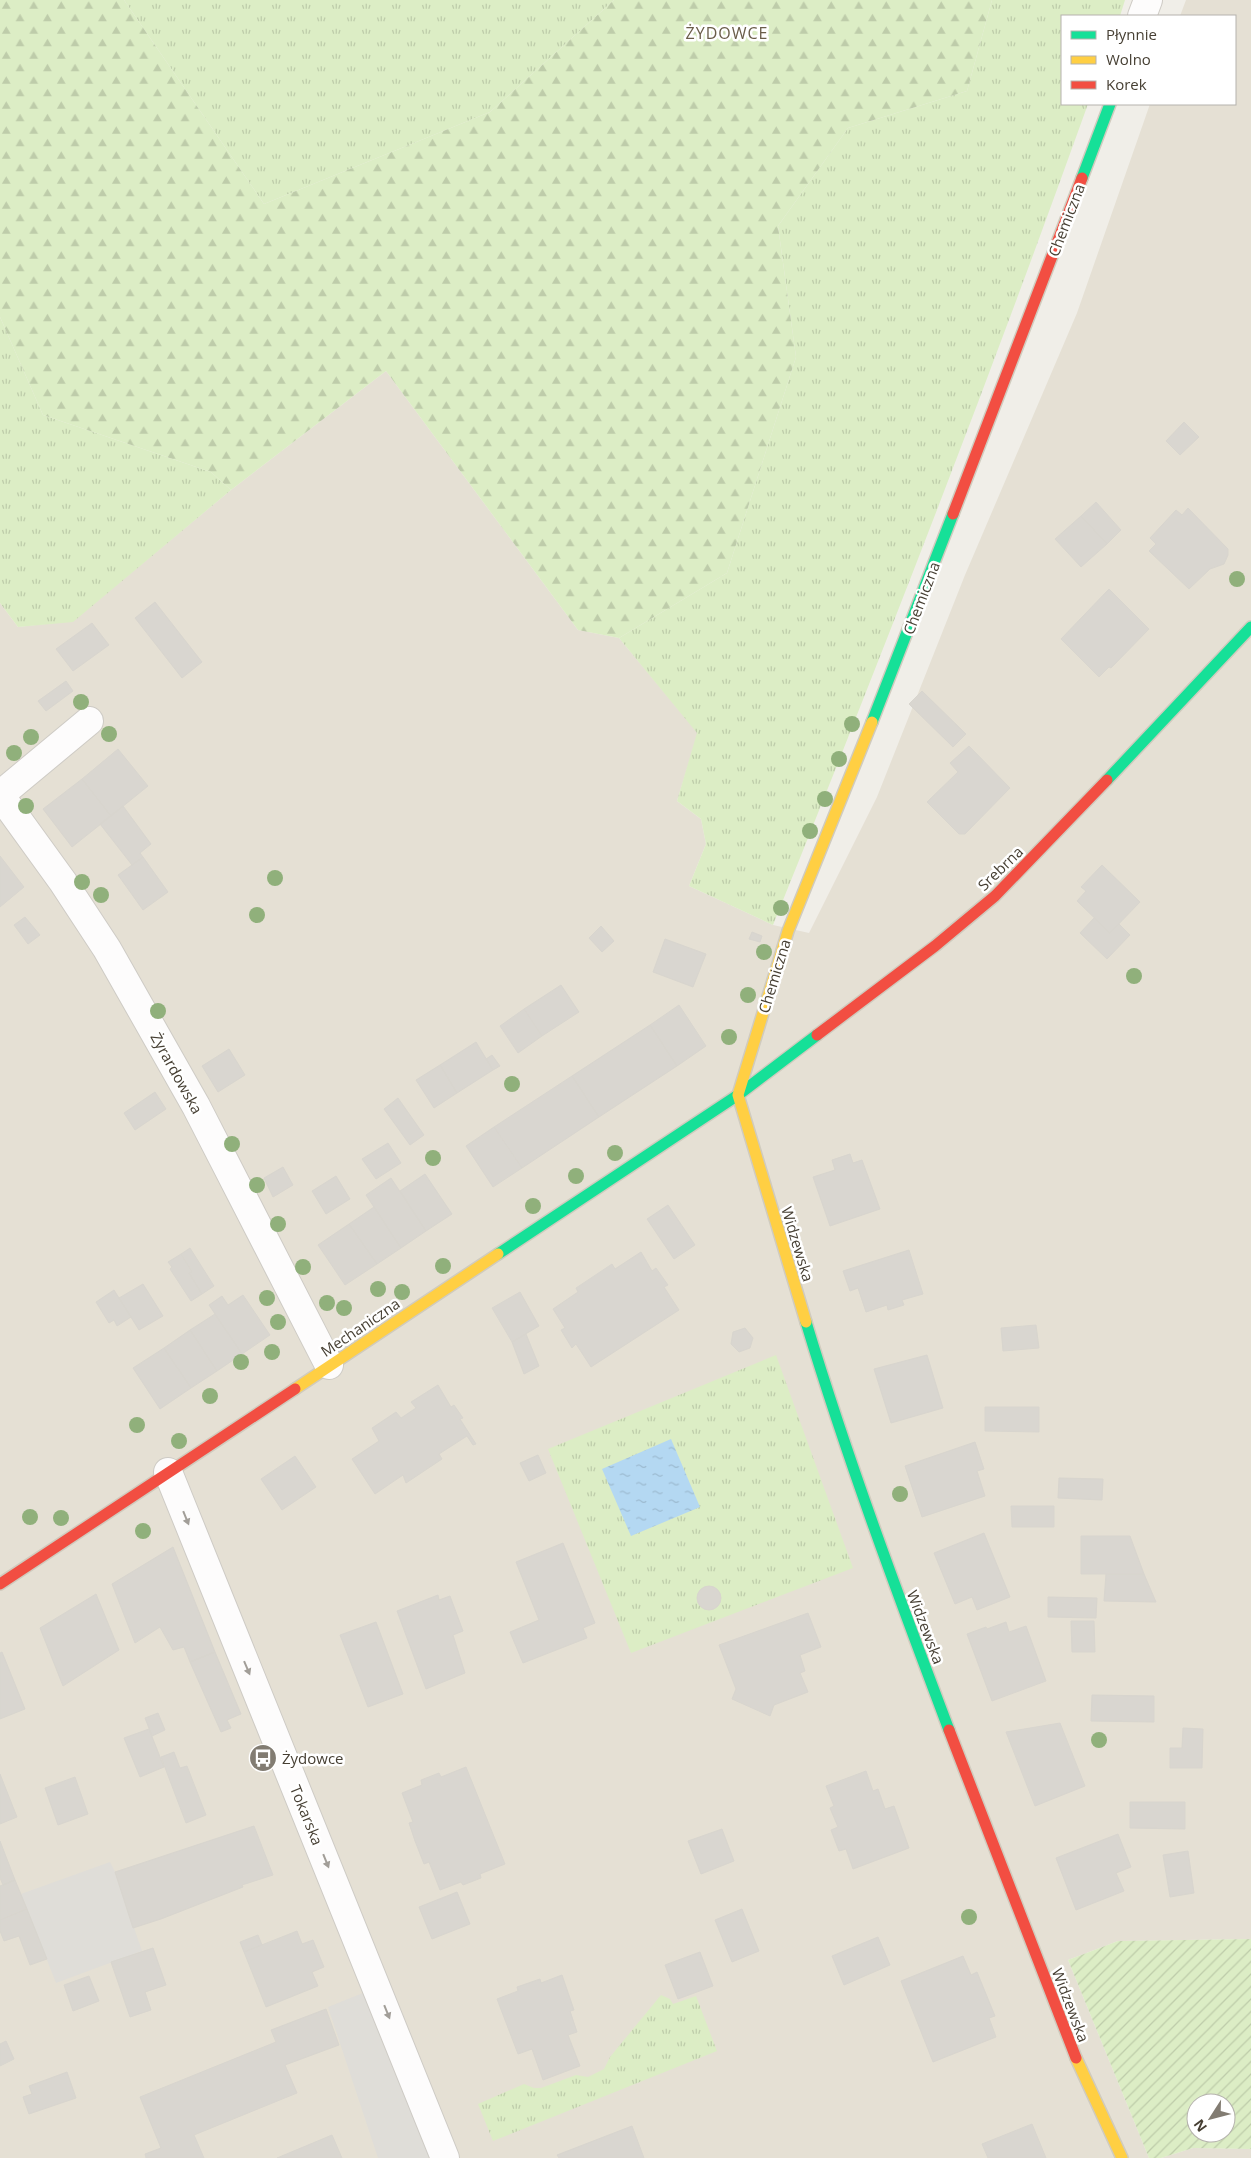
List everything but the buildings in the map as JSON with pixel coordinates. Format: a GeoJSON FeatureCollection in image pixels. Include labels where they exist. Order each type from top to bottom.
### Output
{"type":"FeatureCollection","features":[{"type":"Feature","properties":{"kind":"street"},"geometry":{"type":"LineString","coordinates":[[1142,15],[1148,0]]}},
{"type":"Feature","properties":{"kind":"street","name":"Chemiczna"},"geometry":{"type":"LineString","coordinates":[[738,1095],[788,931],[908,630],[1110,105]]}},
{"type":"Feature","properties":{"kind":"street","name":"Srebrna"},"geometry":{"type":"LineString","coordinates":[[738,1095],[935,946],[995,896],[1246,639]]}},
{"type":"Feature","properties":{"kind":"street"},"geometry":{"type":"LineString","coordinates":[[0,795],[89,721]]}},
{"type":"Feature","properties":{"kind":"street","name":"Żyrardowska"},"geometry":{"type":"LineString","coordinates":[[0,795],[63,882],[107,949],[196,1106],[329,1365]]}},
{"type":"Feature","properties":{"kind":"street","name":"Mechaniczna"},"geometry":{"type":"LineString","coordinates":[[0,1584],[738,1095]]}},
{"type":"Feature","properties":{"kind":"street","name":"Widzewska"},"geometry":{"type":"LineString","coordinates":[[738,1095],[836,1422],[898,1596],[1071,2046],[1122,2158]]}},
{"type":"Feature","properties":{"kind":"street","name":"Tokarska"},"geometry":{"type":"LineString","coordinates":[[168,1472],[445,2155]]}},
{"type":"Feature","properties":{"kind":"shaded area"},"geometry":{"type":"Polygon","coordinates":[[[1186,0],[1251,0],[1251,1939],[1118,1941],[1068,1960],[1149,2158],[0,2158],[0,603],[18,627],[73,621],[231,490],[386,371],[578,630],[619,638],[698,733],[677,801],[701,819],[706,844],[689,886],[773,925],[809,933],[877,797],[965,575],[1077,313],[1150,105],[1236,105],[1236,15],[1180,15],[1186,0]]]}},
{"type":"Feature","properties":{"kind":"shaded area"},"geometry":{"type":"Polygon","coordinates":[[[110,1862],[142,1951],[56,1983],[21,1894],[110,1862]]]}},
{"type":"Feature","properties":{"kind":"shaded area"},"geometry":{"type":"Polygon","coordinates":[[[363,1993],[430,2158],[378,2158],[328,2007],[363,1993]]]}},
{"type":"Feature","properties":{"kind":"shaded area"},"geometry":{"type":"Polygon","coordinates":[[[1193,2148],[1251,2149],[1251,2158],[1161,2158],[1193,2148]]]}},
{"type":"Feature","properties":{"kind":"green space"},"geometry":{"type":"Polygon","coordinates":[[[0,0],[124,0],[264,204],[490,112],[614,0],[992,0],[967,91],[848,128],[778,226],[796,357],[727,573],[619,638],[578,630],[386,371],[231,490],[211,472],[43,415],[0,317],[0,0]]]}},
{"type":"Feature","properties":{"kind":"green space"},"geometry":{"type":"Polygon","coordinates":[[[124,0],[614,0],[490,112],[264,204],[124,0]]]}},
{"type":"Feature","properties":{"kind":"green space"},"geometry":{"type":"Polygon","coordinates":[[[992,0],[1125,0],[1120,15],[1061,15],[1061,105],[1088,105],[935,516],[773,925],[689,886],[706,844],[701,819],[677,801],[697,733],[619,638],[727,573],[796,357],[778,226],[848,128],[967,91],[992,0]]]}},
{"type":"Feature","properties":{"kind":"green space"},"geometry":{"type":"Polygon","coordinates":[[[0,317],[43,415],[211,472],[231,490],[73,622],[18,627],[0,603],[0,317]]]}},
{"type":"Feature","properties":{"kind":"green space"},"geometry":{"type":"Polygon","coordinates":[[[776,1355],[853,1568],[631,1653],[548,1449],[776,1355]]]}},
{"type":"Feature","properties":{"kind":"green space"},"geometry":{"type":"Polygon","coordinates":[[[1251,1939],[1251,2149],[1193,2148],[1161,2158],[1149,2158],[1068,1960],[1118,1941],[1251,1939]]]}},
{"type":"Feature","properties":{"kind":"green space"},"geometry":{"type":"Polygon","coordinates":[[[661,1995],[670,1999],[673,2004],[696,1996],[717,2051],[493,2141],[478,2104],[524,2084],[534,2088],[541,2088],[576,2075],[588,2077],[604,2069],[610,2057],[661,1995]]]}},
{"type":"Feature","properties":{"kind":"water"},"geometry":{"type":"Polygon","coordinates":[[[671,1439],[700,1507],[631,1536],[602,1469],[671,1439]]]}},
{"type":"Feature","properties":{"kind":"traffic: fast"},"geometry":{"type":"LineString","coordinates":[[1082,178],[1110,105]]}},
{"type":"Feature","properties":{"kind":"traffic: fast"},"geometry":{"type":"LineString","coordinates":[[872,722],[953,514]]}},
{"type":"Feature","properties":{"kind":"traffic: fast"},"geometry":{"type":"LineString","coordinates":[[1107,780],[1251,627]]}},
{"type":"Feature","properties":{"kind":"traffic: fast"},"geometry":{"type":"LineString","coordinates":[[498,1254],[738,1095],[817,1035]]}},
{"type":"Feature","properties":{"kind":"traffic: fast"},"geometry":{"type":"LineString","coordinates":[[806,1322],[856,1477],[949,1730]]}},
{"type":"Feature","properties":{"kind":"traffic: slow"},"geometry":{"type":"LineString","coordinates":[[738,1095],[788,931],[872,722]]}},
{"type":"Feature","properties":{"kind":"traffic: slow"},"geometry":{"type":"LineString","coordinates":[[738,1095],[806,1322]]}},
{"type":"Feature","properties":{"kind":"traffic: slow"},"geometry":{"type":"LineString","coordinates":[[295,1389],[498,1254]]}},
{"type":"Feature","properties":{"kind":"traffic: slow"},"geometry":{"type":"LineString","coordinates":[[1076,2058],[1122,2158]]}},
{"type":"Feature","properties":{"kind":"traffic: jam"},"geometry":{"type":"LineString","coordinates":[[953,514],[1082,178]]}},
{"type":"Feature","properties":{"kind":"traffic: jam"},"geometry":{"type":"LineString","coordinates":[[817,1035],[935,946],[995,896],[1107,780]]}},
{"type":"Feature","properties":{"kind":"traffic: jam"},"geometry":{"type":"LineString","coordinates":[[0,1584],[295,1389]]}},
{"type":"Feature","properties":{"kind":"traffic: jam"},"geometry":{"type":"LineString","coordinates":[[949,1730],[1076,2058]]}},
{"type":"Feature","properties":{"kind":"place","name":"Żydowce"},"geometry":{"type":"Point","coordinates":[263,1758]}},
{"type":"Feature","properties":{"kind":"district","name":"ŻYDOWCE"},"geometry":{"type":"Point","coordinates":[727,33]}}]}
